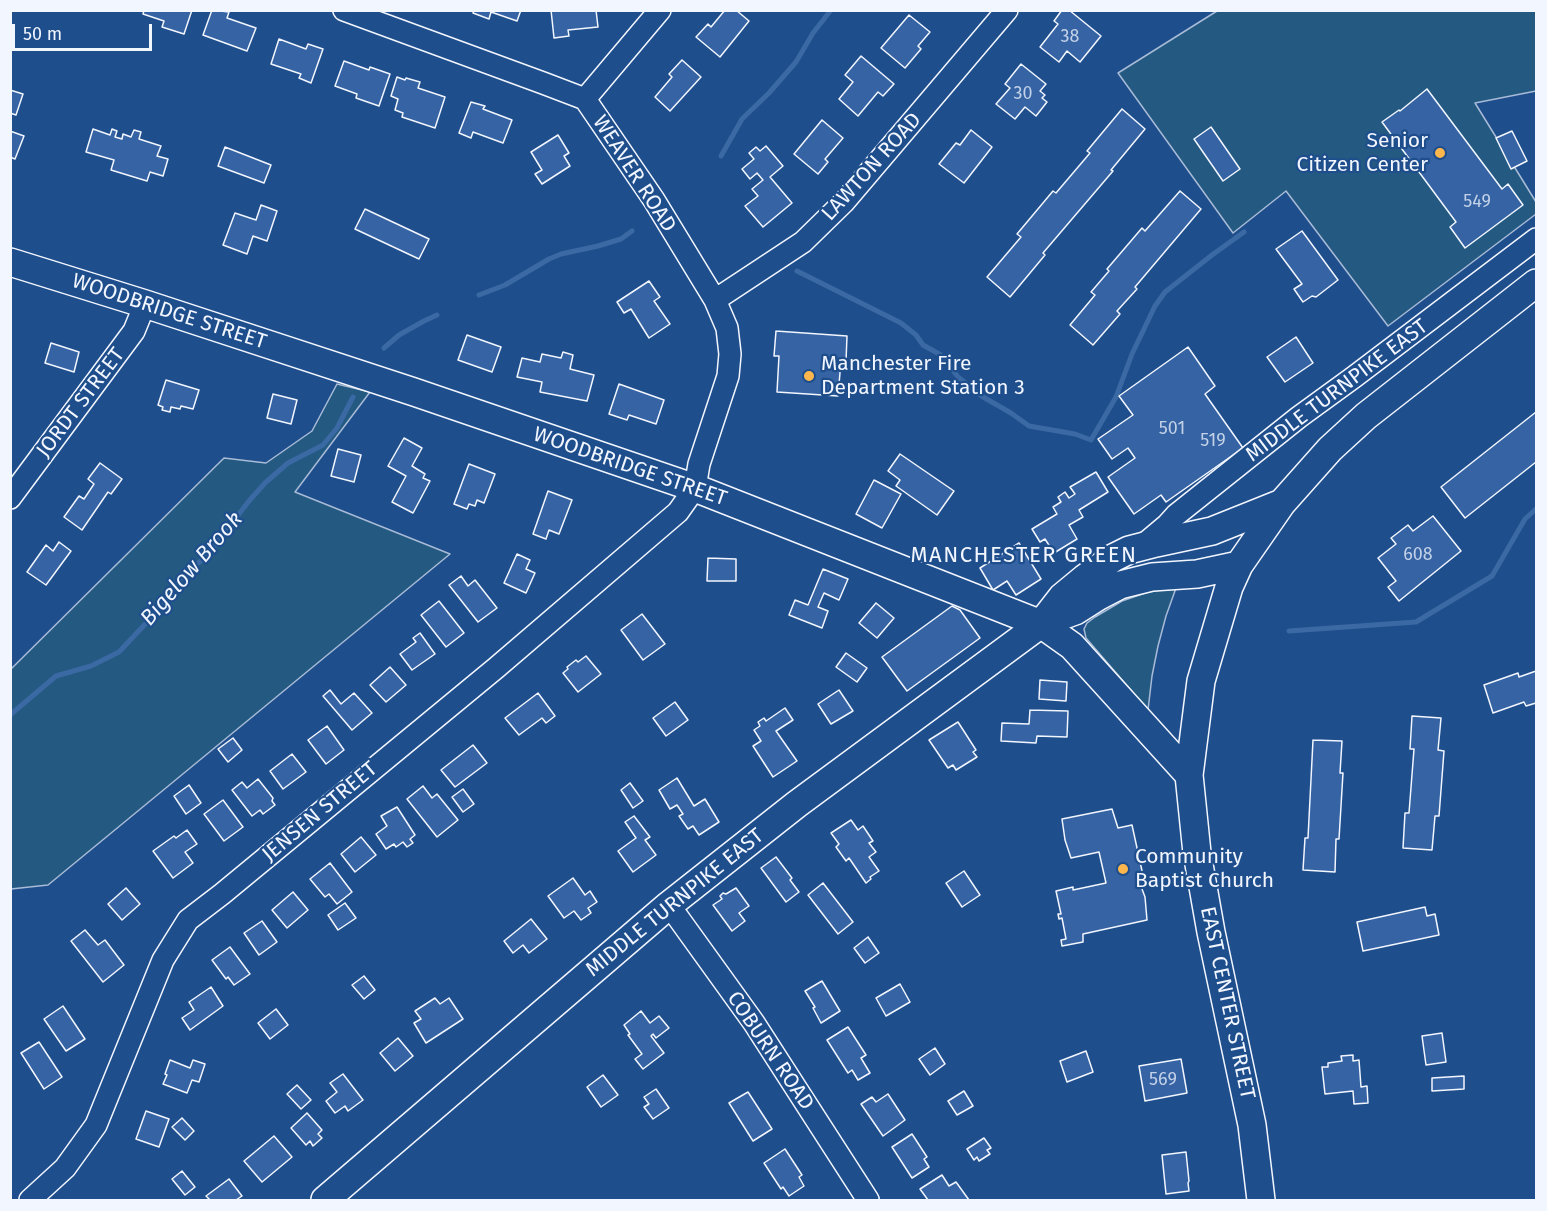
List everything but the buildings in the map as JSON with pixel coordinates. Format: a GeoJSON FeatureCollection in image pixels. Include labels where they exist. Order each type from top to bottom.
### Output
{"type":"FeatureCollection","features":[{"type":"Feature","properties":{"kind":"main road","name":"WOODBRIDGE STREET"},"geometry":{"type":"LineString","coordinates":[[10,262],[414,392],[695,488],[1041,624],[1072,646],[1189,776]]}},
{"type":"Feature","properties":{"kind":"main road","name":"MIDDLE TURNPIKE EAST"},"geometry":{"type":"LineString","coordinates":[[1041,624],[1062,597],[1113,558],[1129,550],[1212,531],[1282,503],[1330,449],[1366,416],[1536,282]]}},
{"type":"Feature","properties":{"kind":"main road","name":"EAST CENTER STREET"},"geometry":{"type":"LineString","coordinates":[[1260,1200],[1252,1125],[1197,854],[1189,776],[1201,681],[1229,586],[1239,565],[1282,503]]}},
{"type":"Feature","properties":{"kind":"main road","name":"MIDDLE TURNPIKE EAST"},"geometry":{"type":"LineString","coordinates":[[325,1200],[669,905],[797,804],[1041,624],[1075,611],[1120,585],[1152,577],[1197,574],[1239,565]]}},
{"type":"Feature","properties":{"kind":"street","name":"WEAVER ROAD"},"geometry":{"type":"LineString","coordinates":[[344,10],[585,99],[654,200],[715,300],[727,328],[730,354],[728,376],[699,464],[695,488]]}},
{"type":"Feature","properties":{"kind":"street"},"geometry":{"type":"LineString","coordinates":[[585,99],[660,10]]}},
{"type":"Feature","properties":{"kind":"street","name":"LAWTON ROAD"},"geometry":{"type":"LineString","coordinates":[[715,300],[803,242],[844,202],[1006,10]]}},
{"type":"Feature","properties":{"kind":"street","name":"MIDDLE TURNPIKE EAST"},"geometry":{"type":"LineString","coordinates":[[1140,547],[1176,515],[1290,424],[1536,239]]}},
{"type":"Feature","properties":{"kind":"street","name":"JORDT STREET"},"geometry":{"type":"LineString","coordinates":[[10,498],[134,331],[145,304]]}},
{"type":"Feature","properties":{"kind":"street","name":"JENSEN STREET"},"geometry":{"type":"LineString","coordinates":[[30,1200],[65,1168],[96,1125],[163,960],[188,920],[523,644],[678,512],[695,488]]}},
{"type":"Feature","properties":{"kind":"street","name":"COBURN ROAD"},"geometry":{"type":"LineString","coordinates":[[669,905],[754,1023],[868,1200]]}},
{"type":"Feature","properties":{"kind":"shaded area"},"geometry":{"type":"Polygon","coordinates":[[[1217,11],[1536,11],[1536,91],[1475,103],[1536,202],[1536,214],[1388,326],[1286,191],[1233,233],[1118,73],[1217,11]]]}},
{"type":"Feature","properties":{"kind":"shaded area"},"geometry":{"type":"Polygon","coordinates":[[[337,384],[370,392],[295,492],[450,554],[48,885],[11,889],[11,669],[224,458],[266,463],[312,431],[337,384]]]}},
{"type":"Feature","properties":{"kind":"shaded area"},"geometry":{"type":"Polygon","coordinates":[[[1176,588],[1158,646],[1148,710],[1086,638],[1084,629],[1087,623],[1095,617],[1122,601],[1148,592],[1176,588]]]}},
{"type":"Feature","properties":{"kind":"waterway","name":"Bigelow Brook"},"geometry":{"type":"LineString","coordinates":[[721,156],[742,119],[796,62],[813,33],[831,10]]}},
{"type":"Feature","properties":{"kind":"waterway","name":"Bigelow Brook"},"geometry":{"type":"LineString","coordinates":[[479,295],[505,285],[549,259],[621,239],[632,231]]}},
{"type":"Feature","properties":{"kind":"waterway"},"geometry":{"type":"LineString","coordinates":[[797,271],[901,323],[916,335],[923,345],[941,355],[958,377],[983,397],[1029,426],[1075,434],[1091,440],[1116,397],[1132,354],[1155,306],[1165,292],[1244,232]]}},
{"type":"Feature","properties":{"kind":"waterway","name":"Bigelow Brook"},"geometry":{"type":"LineString","coordinates":[[384,348],[399,335],[437,315]]}},
{"type":"Feature","properties":{"kind":"waterway","name":"Bigelow Brook"},"geometry":{"type":"LineString","coordinates":[[10,715],[56,676],[91,666],[119,652],[164,604],[183,575],[206,557],[265,483],[288,463],[323,445],[337,428],[353,397]]}},
{"type":"Feature","properties":{"kind":"waterway"},"geometry":{"type":"LineString","coordinates":[[1289,631],[1416,622],[1492,576],[1525,519],[1536,509]]}},
{"type":"Feature","properties":{"kind":"place","name":"Senior Citizen Center"},"geometry":{"type":"Point","coordinates":[1440,153]}},
{"type":"Feature","properties":{"kind":"place","name":"Manchester Fire Department Station 3"},"geometry":{"type":"Point","coordinates":[809,376]}},
{"type":"Feature","properties":{"kind":"place","name":"Community Baptist Church"},"geometry":{"type":"Point","coordinates":[1123,869]}},
{"type":"Feature","properties":{"kind":"district","name":"MANCHESTER GREEN"},"geometry":{"type":"Point","coordinates":[1024,556]}}]}
